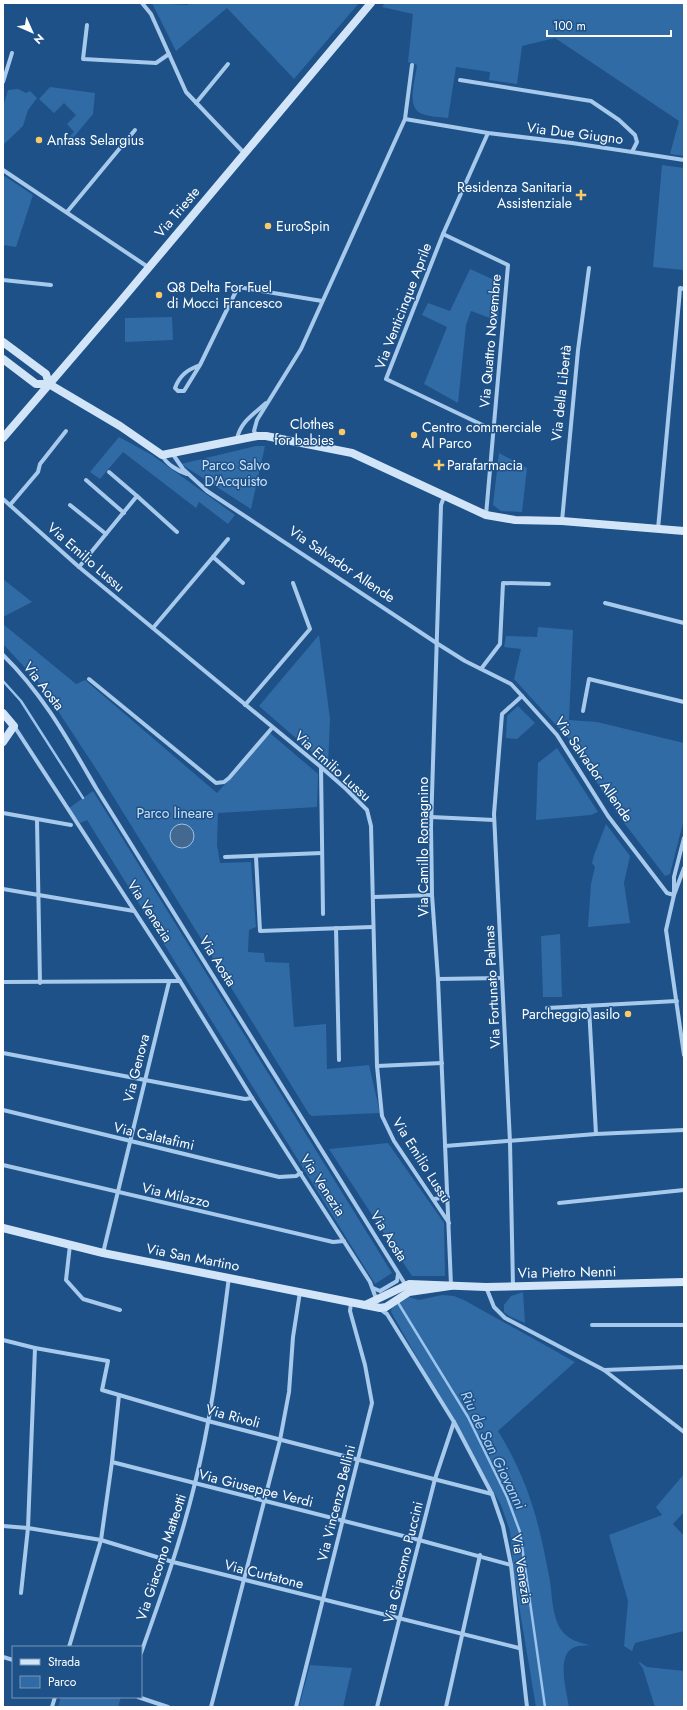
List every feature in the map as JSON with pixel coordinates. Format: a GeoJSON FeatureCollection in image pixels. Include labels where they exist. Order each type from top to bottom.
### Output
{"type":"FeatureCollection","features":[{"type":"Feature","properties":{"kind":"street"},"geometry":{"type":"LineString","coordinates":[[142,3],[151,14],[186,92],[244,153]]}},
{"type":"Feature","properties":{"kind":"street","name":"Via Trieste"},"geometry":{"type":"LineString","coordinates":[[3,438],[370,3]]}},
{"type":"Feature","properties":{"kind":"street"},"geometry":{"type":"LineString","coordinates":[[87,25],[83,59],[156,63],[169,54]]}},
{"type":"Feature","properties":{"kind":"street"},"geometry":{"type":"LineString","coordinates":[[3,82],[12,53]]}},
{"type":"Feature","properties":{"kind":"street"},"geometry":{"type":"LineString","coordinates":[[196,103],[228,64]]}},
{"type":"Feature","properties":{"kind":"street"},"geometry":{"type":"LineString","coordinates":[[257,436],[254,431],[257,420],[301,349],[405,119],[412,65]]}},
{"type":"Feature","properties":{"kind":"street","name":"Via Due Giugno"},"geometry":{"type":"LineString","coordinates":[[405,119],[488,134],[572,143],[632,152],[638,142],[635,135],[619,120],[591,101],[460,80]]}},
{"type":"Feature","properties":{"kind":"street"},"geometry":{"type":"LineString","coordinates":[[67,212],[135,130]]}},
{"type":"Feature","properties":{"kind":"street","name":"Via Venticinque Aprile"},"geometry":{"type":"LineString","coordinates":[[488,134],[443,234],[386,379],[494,430]]}},
{"type":"Feature","properties":{"kind":"street"},"geometry":{"type":"LineString","coordinates":[[632,152],[684,160]]}},
{"type":"Feature","properties":{"kind":"street"},"geometry":{"type":"LineString","coordinates":[[3,170],[148,267]]}},
{"type":"Feature","properties":{"kind":"street","name":"Via Quattro Novembre"},"geometry":{"type":"LineString","coordinates":[[443,234],[508,265],[486,515]]}},
{"type":"Feature","properties":{"kind":"street","name":"Via della Libertà"},"geometry":{"type":"LineString","coordinates":[[562,521],[578,350],[589,268]]}},
{"type":"Feature","properties":{"kind":"street"},"geometry":{"type":"LineString","coordinates":[[3,280],[50,285]]}},
{"type":"Feature","properties":{"kind":"street"},"geometry":{"type":"LineString","coordinates":[[200,365],[186,371],[175,388],[178,391],[184,391],[200,365],[238,287],[322,301]]}},
{"type":"Feature","properties":{"kind":"street"},"geometry":{"type":"LineString","coordinates":[[658,529],[680,288],[684,289]]}},
{"type":"Feature","properties":{"kind":"street"},"geometry":{"type":"LineString","coordinates":[[3,342],[46,374],[49,384],[36,384],[3,359]]}},
{"type":"Feature","properties":{"kind":"street","name":"Via Salvador Allende"},"geometry":{"type":"LineString","coordinates":[[49,384],[120,426],[162,455],[164,459],[180,472],[191,476]]}},
{"type":"Feature","properties":{"kind":"street"},"geometry":{"type":"LineString","coordinates":[[237,439],[239,431],[245,421],[270,400]]}},
{"type":"Feature","properties":{"kind":"street"},"geometry":{"type":"LineString","coordinates":[[10,505],[38,472],[40,464],[66,431]]}},
{"type":"Feature","properties":{"kind":"street"},"geometry":{"type":"LineString","coordinates":[[162,455],[257,436],[352,453],[444,497],[486,515],[514,520],[562,521],[684,531]]}},
{"type":"Feature","properties":{"kind":"street","name":"Via Salvador Allende"},"geometry":{"type":"LineString","coordinates":[[172,453],[183,469],[207,491],[438,644],[481,669],[511,684],[557,734],[608,816],[667,893],[674,895]]}},
{"type":"Feature","properties":{"kind":"street"},"geometry":{"type":"LineString","coordinates":[[109,472],[177,532]]}},
{"type":"Feature","properties":{"kind":"street"},"geometry":{"type":"LineString","coordinates":[[86,480],[124,513]]}},
{"type":"Feature","properties":{"kind":"street"},"geometry":{"type":"LineString","coordinates":[[79,567],[137,496]]}},
{"type":"Feature","properties":{"kind":"street","name":"Via Camillo Romagnino"},"geometry":{"type":"LineString","coordinates":[[444,497],[441,505],[438,644],[431,817],[432,895],[442,1063],[449,1223],[450,1286]]}},
{"type":"Feature","properties":{"kind":"street","name":"Via Emilio Lussu"},"geometry":{"type":"LineString","coordinates":[[3,499],[79,567],[321,767],[367,810],[371,826],[374,897],[372,927],[377,1066],[382,1116],[394,1141],[449,1223]]}},
{"type":"Feature","properties":{"kind":"street"},"geometry":{"type":"LineString","coordinates":[[70,505],[106,534]]}},
{"type":"Feature","properties":{"kind":"street"},"geometry":{"type":"LineString","coordinates":[[153,628],[228,539]]}},
{"type":"Feature","properties":{"kind":"street"},"geometry":{"type":"LineString","coordinates":[[213,557],[243,583]]}},
{"type":"Feature","properties":{"kind":"street"},"geometry":{"type":"LineString","coordinates":[[245,705],[310,629],[293,583]]}},
{"type":"Feature","properties":{"kind":"street"},"geometry":{"type":"LineString","coordinates":[[481,669],[500,644],[503,583],[549,584]]}},
{"type":"Feature","properties":{"kind":"street"},"geometry":{"type":"LineString","coordinates":[[605,603],[684,623]]}},
{"type":"Feature","properties":{"kind":"street","name":"Via Aosta"},"geometry":{"type":"LineString","coordinates":[[3,655],[24,676],[48,707],[96,788],[398,1271],[405,1285]]}},
{"type":"Feature","properties":{"kind":"street"},"geometry":{"type":"LineString","coordinates":[[89,679],[216,783],[224,782],[229,778],[272,728]]}},
{"type":"Feature","properties":{"kind":"street"},"geometry":{"type":"LineString","coordinates":[[583,711],[589,679],[684,702]]}},
{"type":"Feature","properties":{"kind":"street","name":"Via Fortunato Palmas"},"geometry":{"type":"LineString","coordinates":[[513,1286],[510,1142],[494,820],[502,714],[522,696]]}},
{"type":"Feature","properties":{"kind":"street","name":"Via Venezia"},"geometry":{"type":"LineString","coordinates":[[3,713],[14,726],[180,981],[252,1098],[344,1241],[454,1422],[492,1494],[503,1526],[511,1565],[519,1648],[527,1707]]}},
{"type":"Feature","properties":{"kind":"street"},"geometry":{"type":"LineString","coordinates":[[3,741],[14,726]]}},
{"type":"Feature","properties":{"kind":"street"},"geometry":{"type":"LineString","coordinates":[[321,767],[323,914]]}},
{"type":"Feature","properties":{"kind":"street"},"geometry":{"type":"LineString","coordinates":[[3,813],[71,825]]}},
{"type":"Feature","properties":{"kind":"street"},"geometry":{"type":"LineString","coordinates":[[431,817],[494,820]]}},
{"type":"Feature","properties":{"kind":"street"},"geometry":{"type":"LineString","coordinates":[[37,820],[40,894],[40,983]]}},
{"type":"Feature","properties":{"kind":"street"},"geometry":{"type":"LineString","coordinates":[[674,895],[674,877],[684,838]]}},
{"type":"Feature","properties":{"kind":"street"},"geometry":{"type":"LineString","coordinates":[[225,857],[256,857],[322,853]]}},
{"type":"Feature","properties":{"kind":"street"},"geometry":{"type":"LineString","coordinates":[[256,857],[260,931],[372,927]]}},
{"type":"Feature","properties":{"kind":"street"},"geometry":{"type":"LineString","coordinates":[[684,868],[674,895],[666,930],[684,1055]]}},
{"type":"Feature","properties":{"kind":"street"},"geometry":{"type":"LineString","coordinates":[[3,889],[134,911]]}},
{"type":"Feature","properties":{"kind":"street"},"geometry":{"type":"LineString","coordinates":[[374,897],[432,895]]}},
{"type":"Feature","properties":{"kind":"street"},"geometry":{"type":"LineString","coordinates":[[336,928],[339,1060]]}},
{"type":"Feature","properties":{"kind":"street"},"geometry":{"type":"LineString","coordinates":[[438,979],[502,978]]}},
{"type":"Feature","properties":{"kind":"street"},"geometry":{"type":"LineString","coordinates":[[3,982],[40,983],[180,981]]}},
{"type":"Feature","properties":{"kind":"street","name":"Via Genova"},"geometry":{"type":"LineString","coordinates":[[103,1253],[119,1193],[144,1081],[169,982]]}},
{"type":"Feature","properties":{"kind":"street"},"geometry":{"type":"LineString","coordinates":[[547,1008],[589,1007],[677,1001]]}},
{"type":"Feature","properties":{"kind":"street"},"geometry":{"type":"LineString","coordinates":[[589,1007],[596,1134]]}},
{"type":"Feature","properties":{"kind":"street"},"geometry":{"type":"LineString","coordinates":[[3,1053],[144,1081],[245,1099],[252,1098]]}},
{"type":"Feature","properties":{"kind":"street"},"geometry":{"type":"LineString","coordinates":[[377,1066],[442,1063]]}},
{"type":"Feature","properties":{"kind":"street","name":"Via Calatafimi"},"geometry":{"type":"LineString","coordinates":[[3,1110],[279,1177],[296,1176],[301,1173]]}},
{"type":"Feature","properties":{"kind":"street"},"geometry":{"type":"LineString","coordinates":[[445,1146],[596,1134],[684,1130]]}},
{"type":"Feature","properties":{"kind":"street","name":"Via Milazzo"},"geometry":{"type":"LineString","coordinates":[[3,1165],[333,1242],[344,1241]]}},
{"type":"Feature","properties":{"kind":"street"},"geometry":{"type":"LineString","coordinates":[[559,1203],[684,1190]]}},
{"type":"Feature","properties":{"kind":"street"},"geometry":{"type":"LineString","coordinates":[[434,1199],[448,1197]]}},
{"type":"Feature","properties":{"kind":"street","name":"Via San Martino"},"geometry":{"type":"LineString","coordinates":[[3,1228],[103,1253],[300,1291],[350,1303],[365,1305],[381,1303]]}},
{"type":"Feature","properties":{"kind":"street"},"geometry":{"type":"LineString","coordinates":[[70,1245],[66,1280],[83,1299],[120,1310]]}},
{"type":"Feature","properties":{"kind":"street"},"geometry":{"type":"LineString","coordinates":[[372,1288],[380,1291],[397,1281],[398,1271]]}},
{"type":"Feature","properties":{"kind":"street","name":"Via Giacomo Matteotti"},"geometry":{"type":"LineString","coordinates":[[142,1650],[173,1562],[195,1483],[208,1421],[229,1277]]}},
{"type":"Feature","properties":{"kind":"street","name":"Via Pietro Nenni"},"geometry":{"type":"LineString","coordinates":[[405,1285],[434,1284],[486,1287],[684,1282]]}},
{"type":"Feature","properties":{"kind":"street"},"geometry":{"type":"LineString","coordinates":[[381,1303],[405,1285]]}},
{"type":"Feature","properties":{"kind":"street","name":"Via Pietro Nenni"},"geometry":{"type":"LineString","coordinates":[[381,1303],[409,1292],[450,1286]]}},
{"type":"Feature","properties":{"kind":"street"},"geometry":{"type":"LineString","coordinates":[[486,1287],[494,1307],[505,1318],[604,1370],[684,1432]]}},
{"type":"Feature","properties":{"kind":"street"},"geometry":{"type":"LineString","coordinates":[[212,1707],[280,1440],[289,1392],[293,1337],[300,1291]]}},
{"type":"Feature","properties":{"kind":"street","name":"Via Vincenzo Bellini"},"geometry":{"type":"LineString","coordinates":[[296,1707],[324,1600],[342,1520],[372,1403],[365,1365],[350,1311],[350,1303]]}},
{"type":"Feature","properties":{"kind":"street"},"geometry":{"type":"LineString","coordinates":[[592,1324],[684,1325]]}},
{"type":"Feature","properties":{"kind":"street","name":"Via Rivoli"},"geometry":{"type":"LineString","coordinates":[[3,1340],[35,1348],[108,1361],[102,1390],[208,1421],[492,1494]]}},
{"type":"Feature","properties":{"kind":"street"},"geometry":{"type":"LineString","coordinates":[[21,1593],[28,1528],[35,1348]]}},
{"type":"Feature","properties":{"kind":"street"},"geometry":{"type":"LineString","coordinates":[[604,1370],[684,1367]]}},
{"type":"Feature","properties":{"kind":"street"},"geometry":{"type":"LineString","coordinates":[[69,1646],[101,1540],[112,1462],[119,1395]]}},
{"type":"Feature","properties":{"kind":"street","name":"Via Giacomo Puccini"},"geometry":{"type":"LineString","coordinates":[[377,1707],[435,1479],[454,1422]]}},
{"type":"Feature","properties":{"kind":"street","name":"Via Giuseppe Verdi"},"geometry":{"type":"LineString","coordinates":[[112,1462],[342,1520],[511,1565]]}},
{"type":"Feature","properties":{"kind":"street","name":"Via Curtatone"},"geometry":{"type":"LineString","coordinates":[[3,1526],[28,1528],[101,1540],[173,1562],[519,1648]]}},
{"type":"Feature","properties":{"kind":"street"},"geometry":{"type":"LineString","coordinates":[[446,1707],[480,1556]]}},
{"type":"Feature","properties":{"kind":"street"},"geometry":{"type":"LineString","coordinates":[[141,1698],[168,1707]]}},
{"type":"Feature","properties":{"kind":"green space"},"geometry":{"type":"Polygon","coordinates":[[[152,3],[188,5],[189,3],[359,3],[294,79],[227,8],[176,51],[152,3]]]}},
{"type":"Feature","properties":{"kind":"green space"},"geometry":{"type":"Polygon","coordinates":[[[385,3],[684,3],[684,156],[670,154],[679,121],[555,38],[522,46],[517,84],[489,80],[490,72],[456,67],[448,118],[420,113],[413,104],[413,91],[417,65],[408,62],[413,14],[382,7],[385,3]]]}},
{"type":"Feature","properties":{"kind":"green space"},"geometry":{"type":"Polygon","coordinates":[[[50,87],[95,93],[93,114],[73,138],[72,137],[60,148],[59,147],[74,132],[67,124],[76,115],[64,103],[54,113],[39,99],[50,87]]]}},
{"type":"Feature","properties":{"kind":"green space"},"geometry":{"type":"Polygon","coordinates":[[[18,89],[26,93],[30,91],[37,98],[28,110],[23,126],[3,145],[3,107],[8,90],[18,89]]]}},
{"type":"Feature","properties":{"kind":"green space"},"geometry":{"type":"Polygon","coordinates":[[[662,165],[684,168],[684,270],[653,267],[662,165]]]}},
{"type":"Feature","properties":{"kind":"green space"},"geometry":{"type":"Polygon","coordinates":[[[3,175],[33,195],[16,247],[3,245],[3,175]]]}},
{"type":"Feature","properties":{"kind":"green space"},"geometry":{"type":"Polygon","coordinates":[[[470,269],[501,283],[498,321],[471,311],[466,325],[458,403],[424,384],[447,327],[422,315],[428,303],[450,311],[470,269]]]}},
{"type":"Feature","properties":{"kind":"green space"},"geometry":{"type":"Polygon","coordinates":[[[172,317],[173,340],[125,342],[125,318],[172,317]]]}},
{"type":"Feature","properties":{"kind":"green space"},"geometry":{"type":"Polygon","coordinates":[[[119,437],[152,455],[235,515],[228,524],[199,502],[196,508],[123,452],[100,479],[90,472],[119,437]]]}},
{"type":"Feature","properties":{"kind":"green space","name":"Parco Salvo D'Acquisto"},"geometry":{"type":"Polygon","coordinates":[[[256,446],[265,446],[251,509],[181,464],[256,446]]]}},
{"type":"Feature","properties":{"kind":"green space"},"geometry":{"type":"Polygon","coordinates":[[[499,453],[527,468],[522,512],[501,511],[493,505],[499,453]]]}},
{"type":"Feature","properties":{"kind":"green space"},"geometry":{"type":"Polygon","coordinates":[[[3,579],[32,602],[3,617],[3,579]]]}},
{"type":"Feature","properties":{"kind":"green space","name":"Parco lineare"},"geometry":{"type":"Polygon","coordinates":[[[3,624],[76,684],[85,680],[217,793],[270,733],[318,774],[317,807],[218,813],[217,845],[220,863],[251,862],[256,927],[249,930],[248,952],[264,953],[265,962],[289,963],[294,1027],[326,1024],[327,1069],[369,1065],[380,1113],[312,1116],[309,1114],[100,775],[41,685],[3,644],[3,624]]]}},
{"type":"Feature","properties":{"kind":"green space"},"geometry":{"type":"Polygon","coordinates":[[[538,627],[573,630],[569,720],[597,722],[684,743],[684,819],[670,874],[665,876],[618,815],[567,737],[514,679],[521,649],[504,647],[506,636],[537,637],[538,627]]]}},
{"type":"Feature","properties":{"kind":"green space"},"geometry":{"type":"Polygon","coordinates":[[[319,635],[330,719],[328,766],[259,706],[319,635]]]}},
{"type":"Feature","properties":{"kind":"green space"},"geometry":{"type":"Polygon","coordinates":[[[518,706],[535,723],[517,739],[506,738],[507,716],[518,706]]]}},
{"type":"Feature","properties":{"kind":"green space"},"geometry":{"type":"Polygon","coordinates":[[[557,748],[598,812],[591,815],[536,820],[538,763],[557,748]]]}},
{"type":"Feature","properties":{"kind":"green space"},"geometry":{"type":"Polygon","coordinates":[[[93,791],[392,1273],[375,1284],[87,820],[80,823],[69,808],[93,791]]]}},
{"type":"Feature","properties":{"kind":"green space"},"geometry":{"type":"Polygon","coordinates":[[[606,824],[630,856],[624,883],[630,923],[588,927],[591,884],[595,867],[592,863],[606,824]]]}},
{"type":"Feature","properties":{"kind":"green space"},"geometry":{"type":"Polygon","coordinates":[[[560,934],[562,997],[543,997],[541,936],[560,934]]]}},
{"type":"Feature","properties":{"kind":"green space"},"geometry":{"type":"Polygon","coordinates":[[[388,1143],[444,1223],[445,1276],[412,1276],[329,1149],[388,1143]]]}},
{"type":"Feature","properties":{"kind":"green space"},"geometry":{"type":"Polygon","coordinates":[[[523,1292],[525,1323],[509,1316],[504,1312],[504,1305],[511,1296],[523,1292]]]}},
{"type":"Feature","properties":{"kind":"green space"},"geometry":{"type":"Polygon","coordinates":[[[442,1295],[454,1296],[464,1300],[575,1362],[498,1431],[517,1465],[530,1498],[540,1533],[549,1577],[554,1613],[558,1625],[569,1637],[590,1645],[575,1647],[569,1651],[565,1657],[564,1674],[569,1707],[536,1707],[514,1576],[510,1531],[501,1505],[391,1312],[392,1308],[409,1297],[419,1300],[442,1295]]]}},
{"type":"Feature","properties":{"kind":"green space"},"geometry":{"type":"Polygon","coordinates":[[[684,1474],[684,1512],[673,1524],[684,1536],[684,1631],[635,1643],[632,1651],[624,1646],[628,1601],[609,1535],[662,1515],[656,1507],[684,1474]]]}},
{"type":"Feature","properties":{"kind":"green space"},"geometry":{"type":"Polygon","coordinates":[[[638,1661],[647,1667],[684,1671],[684,1707],[655,1707],[643,1669],[638,1661]]]}},
{"type":"Feature","properties":{"kind":"green space"},"geometry":{"type":"Polygon","coordinates":[[[310,1665],[352,1668],[343,1707],[299,1707],[310,1665]]]}},
{"type":"Feature","properties":{"kind":"green space"},"geometry":{"type":"Polygon","coordinates":[[[61,1698],[121,1698],[118,1707],[58,1707],[61,1698]]]}},
{"type":"Feature","properties":{"kind":"shaded area"},"geometry":{"type":"Polygon","coordinates":[[[182,824],[191,827],[194,836],[191,845],[182,848],[173,845],[170,836],[173,827],[182,824]]]}},
{"type":"Feature","properties":{"kind":"waterway"},"geometry":{"type":"LineString","coordinates":[[3,681],[21,701],[83,798]]}},
{"type":"Feature","properties":{"kind":"waterway","name":"Riu de San Giovanni"},"geometry":{"type":"LineString","coordinates":[[397,1301],[468,1417],[507,1497],[520,1532],[545,1707]]}},
{"type":"Feature","properties":{"kind":"place","name":"Anfass Selargius"},"geometry":{"type":"Point","coordinates":[39,140]}},
{"type":"Feature","properties":{"kind":"place","name":"Residenza Sanitaria Assistenziale"},"geometry":{"type":"Point","coordinates":[581,195]}},
{"type":"Feature","properties":{"kind":"place","name":"EuroSpin"},"geometry":{"type":"Point","coordinates":[268,226]}},
{"type":"Feature","properties":{"kind":"place","name":"Q8 Delta For Fuel di Mocci Francesco"},"geometry":{"type":"Point","coordinates":[159,295]}},
{"type":"Feature","properties":{"kind":"place","name":"Clothes for babies"},"geometry":{"type":"Point","coordinates":[342,432]}},
{"type":"Feature","properties":{"kind":"place","name":"Centro commerciale Al Parco"},"geometry":{"type":"Point","coordinates":[414,435]}},
{"type":"Feature","properties":{"kind":"place","name":"Parafarmacia"},"geometry":{"type":"Point","coordinates":[439,465]}},
{"type":"Feature","properties":{"kind":"place","name":"Parcheggio asilo"},"geometry":{"type":"Point","coordinates":[628,1014]}}]}
